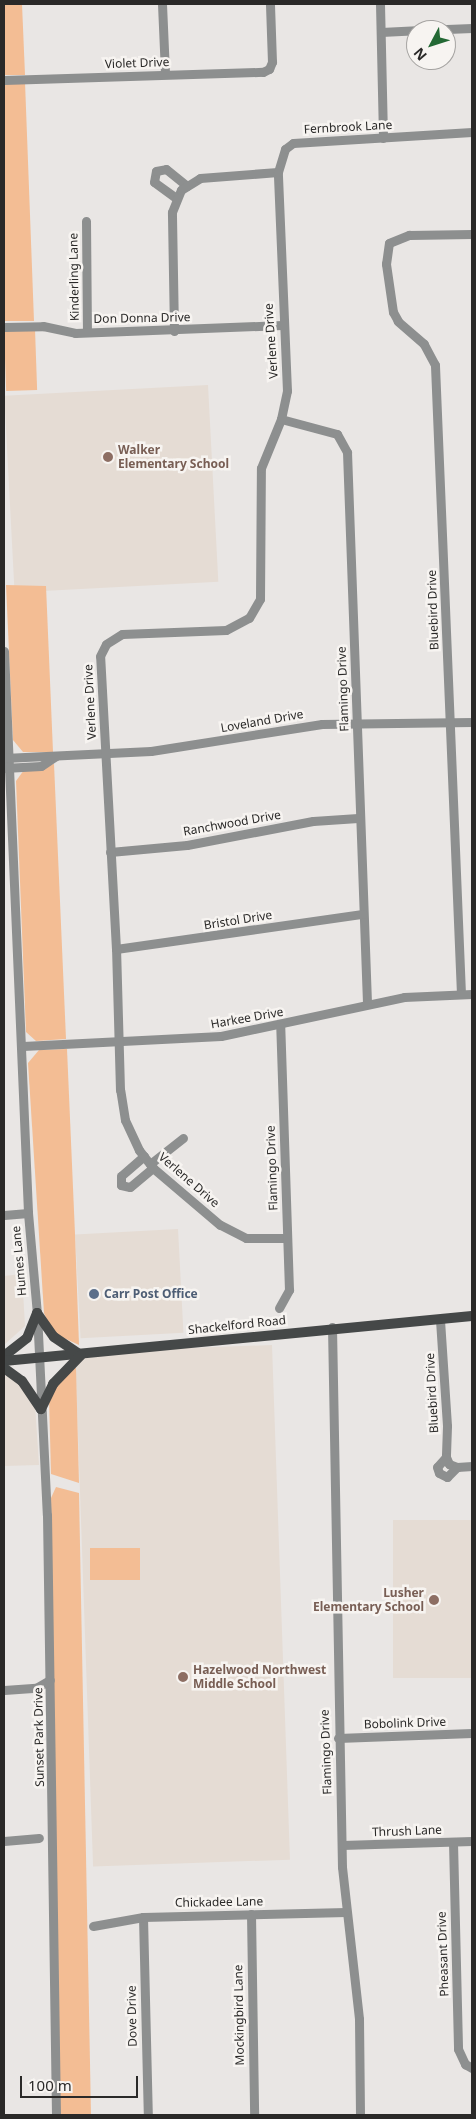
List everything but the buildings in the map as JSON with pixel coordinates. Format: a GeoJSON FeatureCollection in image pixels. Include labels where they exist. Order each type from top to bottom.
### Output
{"type":"FeatureCollection","features":[{"type":"Feature","properties":{"kind":"main road"},"geometry":{"type":"LineString","coordinates":[[37,1313],[54,1337],[81,1355],[53,1384],[41,1409]]}},
{"type":"Feature","properties":{"kind":"main road"},"geometry":{"type":"LineString","coordinates":[[4,1356],[27,1338],[37,1313]]}},
{"type":"Feature","properties":{"kind":"main road","name":"Shackelford Road"},"geometry":{"type":"LineString","coordinates":[[4,1362],[332,1328],[472,1316]]}},
{"type":"Feature","properties":{"kind":"main road"},"geometry":{"type":"LineString","coordinates":[[4,1368],[22,1381],[41,1409]]}},
{"type":"Feature","properties":{"kind":"street"},"geometry":{"type":"LineString","coordinates":[[162,4],[164,74]]}},
{"type":"Feature","properties":{"kind":"street","name":"Violet Drive"},"geometry":{"type":"LineString","coordinates":[[4,80],[258,72],[270,69],[270,4]]}},
{"type":"Feature","properties":{"kind":"street"},"geometry":{"type":"LineString","coordinates":[[380,4],[383,138]]}},
{"type":"Feature","properties":{"kind":"street"},"geometry":{"type":"LineString","coordinates":[[456,29],[472,28]]}},
{"type":"Feature","properties":{"kind":"street"},"geometry":{"type":"LineString","coordinates":[[381,32],[406,31]]}},
{"type":"Feature","properties":{"kind":"street","name":"Fernbrook Lane"},"geometry":{"type":"LineString","coordinates":[[278,172],[280,155],[293,142],[472,132]]}},
{"type":"Feature","properties":{"kind":"street"},"geometry":{"type":"LineString","coordinates":[[176,198],[154,182],[156,172],[166,169],[187,186]]}},
{"type":"Feature","properties":{"kind":"street"},"geometry":{"type":"LineString","coordinates":[[174,331],[172,212],[176,198],[187,186],[200,178],[278,172]]}},
{"type":"Feature","properties":{"kind":"street","name":"Verlene Drive"},"geometry":{"type":"LineString","coordinates":[[278,172],[282,325],[287,391],[282,420],[261,468],[262,584],[255,610],[249,618],[226,630],[122,634],[106,644],[100,656],[116,949],[118,1043],[122,1108],[131,1134],[152,1166],[235,1235],[287,1238]]}},
{"type":"Feature","properties":{"kind":"street","name":"Kinderling Lane"},"geometry":{"type":"LineString","coordinates":[[86,221],[88,332]]}},
{"type":"Feature","properties":{"kind":"street","name":"Bluebird Drive"},"geometry":{"type":"LineString","coordinates":[[462,994],[435,365],[424,344],[398,321],[393,312],[386,264],[389,243],[409,235],[472,234]]}},
{"type":"Feature","properties":{"kind":"street","name":"Don Donna Drive"},"geometry":{"type":"LineString","coordinates":[[4,327],[43,326],[88,332],[174,331],[282,325]]}},
{"type":"Feature","properties":{"kind":"street","name":"Flamingo Drive"},"geometry":{"type":"LineString","coordinates":[[282,420],[337,434],[347,452],[358,818],[367,1004]]}},
{"type":"Feature","properties":{"kind":"street","name":"Humes Lane"},"geometry":{"type":"LineString","coordinates":[[4,651],[7,768],[23,1046],[28,1213],[37,1313],[38,1358]]}},
{"type":"Feature","properties":{"kind":"street","name":"Loveland Drive"},"geometry":{"type":"LineString","coordinates":[[7,757],[105,753],[196,745],[290,728],[356,721],[472,722]]}},
{"type":"Feature","properties":{"kind":"street","name":"Loveland Drive"},"geometry":{"type":"LineString","coordinates":[[7,768],[46,765],[56,756]]}},
{"type":"Feature","properties":{"kind":"street","name":"Ranchwood Drive"},"geometry":{"type":"LineString","coordinates":[[110,852],[187,844],[313,821],[358,818]]}},
{"type":"Feature","properties":{"kind":"street","name":"Bristol Drive"},"geometry":{"type":"LineString","coordinates":[[116,949],[363,914]]}},
{"type":"Feature","properties":{"kind":"street","name":"Harkee Drive"},"geometry":{"type":"LineString","coordinates":[[23,1046],[211,1038],[280,1025],[404,997],[472,994]]}},
{"type":"Feature","properties":{"kind":"street","name":"Flamingo Drive"},"geometry":{"type":"LineString","coordinates":[[279,1308],[289,1290],[280,1025]]}},
{"type":"Feature","properties":{"kind":"street"},"geometry":{"type":"LineString","coordinates":[[144,1156],[121,1176],[121,1186],[130,1187],[183,1138]]}},
{"type":"Feature","properties":{"kind":"street"},"geometry":{"type":"LineString","coordinates":[[4,1215],[28,1213]]}},
{"type":"Feature","properties":{"kind":"street","name":"Bluebird Drive"},"geometry":{"type":"LineString","coordinates":[[440,1320],[451,1462],[472,1466]]}},
{"type":"Feature","properties":{"kind":"street","name":"Flamingo Drive"},"geometry":{"type":"LineString","coordinates":[[332,1328],[338,1738],[346,1912],[359,2019],[360,2115]]}},
{"type":"Feature","properties":{"kind":"street","name":"Sunset Park Drive"},"geometry":{"type":"LineString","coordinates":[[38,1358],[47,1515],[56,2115]]}},
{"type":"Feature","properties":{"kind":"street"},"geometry":{"type":"LineString","coordinates":[[4,1690],[36,1688],[50,1680]]}},
{"type":"Feature","properties":{"kind":"street","name":"Bobolink Drive"},"geometry":{"type":"LineString","coordinates":[[338,1738],[472,1733]]}},
{"type":"Feature","properties":{"kind":"street"},"geometry":{"type":"LineString","coordinates":[[4,1841],[40,1838]]}},
{"type":"Feature","properties":{"kind":"street","name":"Thrush Lane"},"geometry":{"type":"LineString","coordinates":[[342,1845],[472,1841]]}},
{"type":"Feature","properties":{"kind":"street","name":"Pheasant Drive"},"geometry":{"type":"LineString","coordinates":[[453,1842],[458,2049],[469,2066]]}},
{"type":"Feature","properties":{"kind":"street","name":"Chickadee Lane"},"geometry":{"type":"LineString","coordinates":[[94,1926],[143,1917],[346,1912]]}},
{"type":"Feature","properties":{"kind":"street","name":"Mockingbird Lane"},"geometry":{"type":"LineString","coordinates":[[251,1914],[254,2115]]}},
{"type":"Feature","properties":{"kind":"street","name":"Dove Drive"},"geometry":{"type":"LineString","coordinates":[[143,1917],[148,2115]]}},
{"type":"Feature","properties":{"kind":"shaded area"},"geometry":{"type":"Polygon","coordinates":[[[4,4],[22,4],[25,75],[4,75],[4,4]]]}},
{"type":"Feature","properties":{"kind":"shaded area"},"geometry":{"type":"Polygon","coordinates":[[[25,82],[34,321],[4,321],[4,83],[25,82]]]}},
{"type":"Feature","properties":{"kind":"shaded area"},"geometry":{"type":"Polygon","coordinates":[[[35,329],[37,390],[6,391],[4,330],[35,329]]]}},
{"type":"Feature","properties":{"kind":"shaded area","name":"Walker Elementary School"},"geometry":{"type":"Polygon","coordinates":[[[208,385],[218,582],[15,592],[4,396],[208,385]]]}},
{"type":"Feature","properties":{"kind":"shaded area"},"geometry":{"type":"Polygon","coordinates":[[[6,585],[46,586],[53,752],[23,752],[13,740],[6,585]]]}},
{"type":"Feature","properties":{"kind":"shaded area"},"geometry":{"type":"Polygon","coordinates":[[[54,764],[66,1039],[36,1041],[26,1032],[16,781],[24,770],[54,764]]]}},
{"type":"Feature","properties":{"kind":"shaded area"},"geometry":{"type":"Polygon","coordinates":[[[67,1049],[79,1345],[53,1333],[44,1313],[28,1063],[39,1050],[67,1049]]]}},
{"type":"Feature","properties":{"kind":"shaded area"},"geometry":{"type":"Polygon","coordinates":[[[178,1229],[183,1333],[81,1338],[75,1234],[178,1229]]]}},
{"type":"Feature","properties":{"kind":"shaded area"},"geometry":{"type":"Polygon","coordinates":[[[22,1274],[25,1326],[4,1345],[4,1276],[22,1274]]]}},
{"type":"Feature","properties":{"kind":"shaded area","name":"Hazelwood Northwest Middle School"},"geometry":{"type":"Polygon","coordinates":[[[272,1345],[290,1860],[93,1867],[75,1352],[272,1345]]]}},
{"type":"Feature","properties":{"kind":"shaded area"},"geometry":{"type":"Polygon","coordinates":[[[76,1368],[79,1483],[51,1474],[49,1397],[69,1369],[76,1368]]]}},
{"type":"Feature","properties":{"kind":"shaded area"},"geometry":{"type":"Polygon","coordinates":[[[4,1373],[17,1377],[35,1405],[39,1465],[4,1466],[4,1373]]]}},
{"type":"Feature","properties":{"kind":"shaded area"},"geometry":{"type":"Polygon","coordinates":[[[56,1487],[79,1493],[91,2115],[59,2115],[51,1498],[56,1487]]]}},
{"type":"Feature","properties":{"kind":"shaded area","name":"Lusher Elementary School"},"geometry":{"type":"Polygon","coordinates":[[[393,1520],[472,1520],[472,1678],[393,1678],[393,1520]]]}},
{"type":"Feature","properties":{"kind":"shaded area"},"geometry":{"type":"Polygon","coordinates":[[[90,1548],[140,1548],[140,1580],[90,1580],[90,1548]]]}},
{"type":"Feature","properties":{"kind":"place","name":"Walker Elementary School"},"geometry":{"type":"Point","coordinates":[108,457]}},
{"type":"Feature","properties":{"kind":"place","name":"Carr Post Office"},"geometry":{"type":"Point","coordinates":[94,1294]}},
{"type":"Feature","properties":{"kind":"place","name":"Lusher Elementary School"},"geometry":{"type":"Point","coordinates":[434,1600]}},
{"type":"Feature","properties":{"kind":"place","name":"Hazelwood Northwest Middle School"},"geometry":{"type":"Point","coordinates":[183,1677]}}]}
